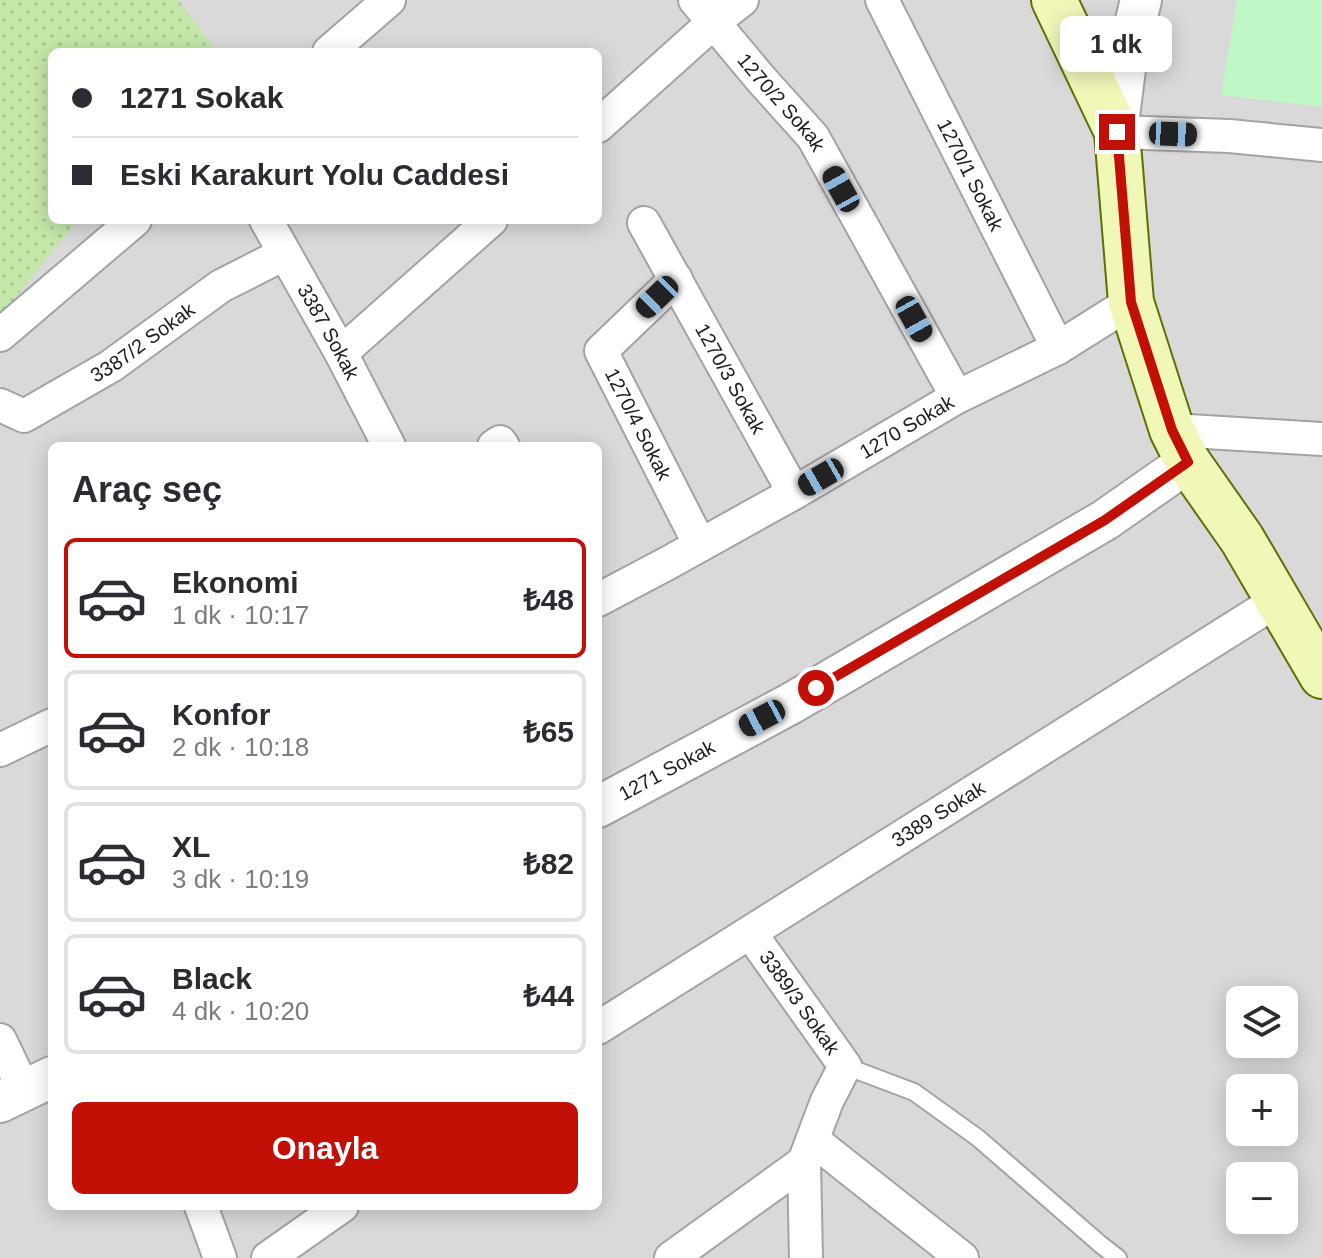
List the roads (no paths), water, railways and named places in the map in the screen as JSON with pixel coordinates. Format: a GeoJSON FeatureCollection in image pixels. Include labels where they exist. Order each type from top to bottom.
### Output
{"type":"FeatureCollection","features":[{"type":"Feature","properties":{"kind":"main road"},"geometry":{"type":"LineString","coordinates":[[1054,0],[1117,132],[1131,302],[1180,446],[1242,539],[1322,676]]}},
{"type":"Feature","properties":{"kind":"street"},"geometry":{"type":"LineString","coordinates":[[334,48],[389,0]]}},
{"type":"Feature","properties":{"kind":"street"},"geometry":{"type":"LineString","coordinates":[[602,122],[705,11],[742,0]]}},
{"type":"Feature","properties":{"kind":"street","name":"1270/1 Sokak"},"geometry":{"type":"LineString","coordinates":[[882,0],[1058,348]]}},
{"type":"Feature","properties":{"kind":"street"},"geometry":{"type":"LineString","coordinates":[[1141,0],[1126,61],[1117,132],[1229,136],[1322,145]]}},
{"type":"Feature","properties":{"kind":"street","name":"1270/2 Sokak"},"geometry":{"type":"LineString","coordinates":[[705,11],[813,137],[957,397]]}},
{"type":"Feature","properties":{"kind":"street","name":"1270/3 Sokak"},"geometry":{"type":"LineString","coordinates":[[644,223],[794,493]]}},
{"type":"Feature","properties":{"kind":"street"},"geometry":{"type":"LineString","coordinates":[[0,335],[130,224]]}},
{"type":"Feature","properties":{"kind":"street","name":"3387 Sokak"},"geometry":{"type":"LineString","coordinates":[[268,224],[387,442]]}},
{"type":"Feature","properties":{"kind":"street"},"geometry":{"type":"LineString","coordinates":[[341,353],[486,224]]}},
{"type":"Feature","properties":{"kind":"street","name":"3387/2 Sokak"},"geometry":{"type":"LineString","coordinates":[[0,405],[24,416],[111,366],[221,286],[284,254]]}},
{"type":"Feature","properties":{"kind":"street","name":"1270/4 Sokak"},"geometry":{"type":"LineString","coordinates":[[676,279],[601,351],[700,545]]}},
{"type":"Feature","properties":{"kind":"street","name":"1270 Sokak"},"geometry":{"type":"LineString","coordinates":[[602,598],[794,493],[957,397],[1058,348],[1131,302]]}},
{"type":"Feature","properties":{"kind":"street"},"geometry":{"type":"LineString","coordinates":[[1180,446],[1322,439]]}},
{"type":"Feature","properties":{"kind":"street","name":"1271 Sokak"},"geometry":{"type":"LineString","coordinates":[[602,805],[790,704],[1092,528],[1180,446]]}},
{"type":"Feature","properties":{"kind":"street","name":"3389 Sokak"},"geometry":{"type":"LineString","coordinates":[[602,1026],[1278,600]]}},
{"type":"Feature","properties":{"kind":"street"},"geometry":{"type":"LineString","coordinates":[[0,750],[48,727]]}},
{"type":"Feature","properties":{"kind":"street","name":"3389/3 Sokak"},"geometry":{"type":"LineString","coordinates":[[751,934],[845,1066],[827,1101],[809,1151],[806,1258]]}},
{"type":"Feature","properties":{"kind":"street"},"geometry":{"type":"LineString","coordinates":[[0,1040],[25,1090]]}},
{"type":"Feature","properties":{"kind":"street"},"geometry":{"type":"LineString","coordinates":[[671,1258],[809,1151],[962,1258]]}},
{"type":"Feature","properties":{"kind":"street"},"geometry":{"type":"LineString","coordinates":[[202,1210],[220,1258]]}},
{"type":"Feature","properties":{"kind":"street"},"geometry":{"type":"LineString","coordinates":[[268,1258],[336,1210]]}},
{"type":"Feature","properties":{"kind":"lane"},"geometry":{"type":"LineString","coordinates":[[845,1066],[914,1092],[978,1138],[1118,1258]]}}]}
